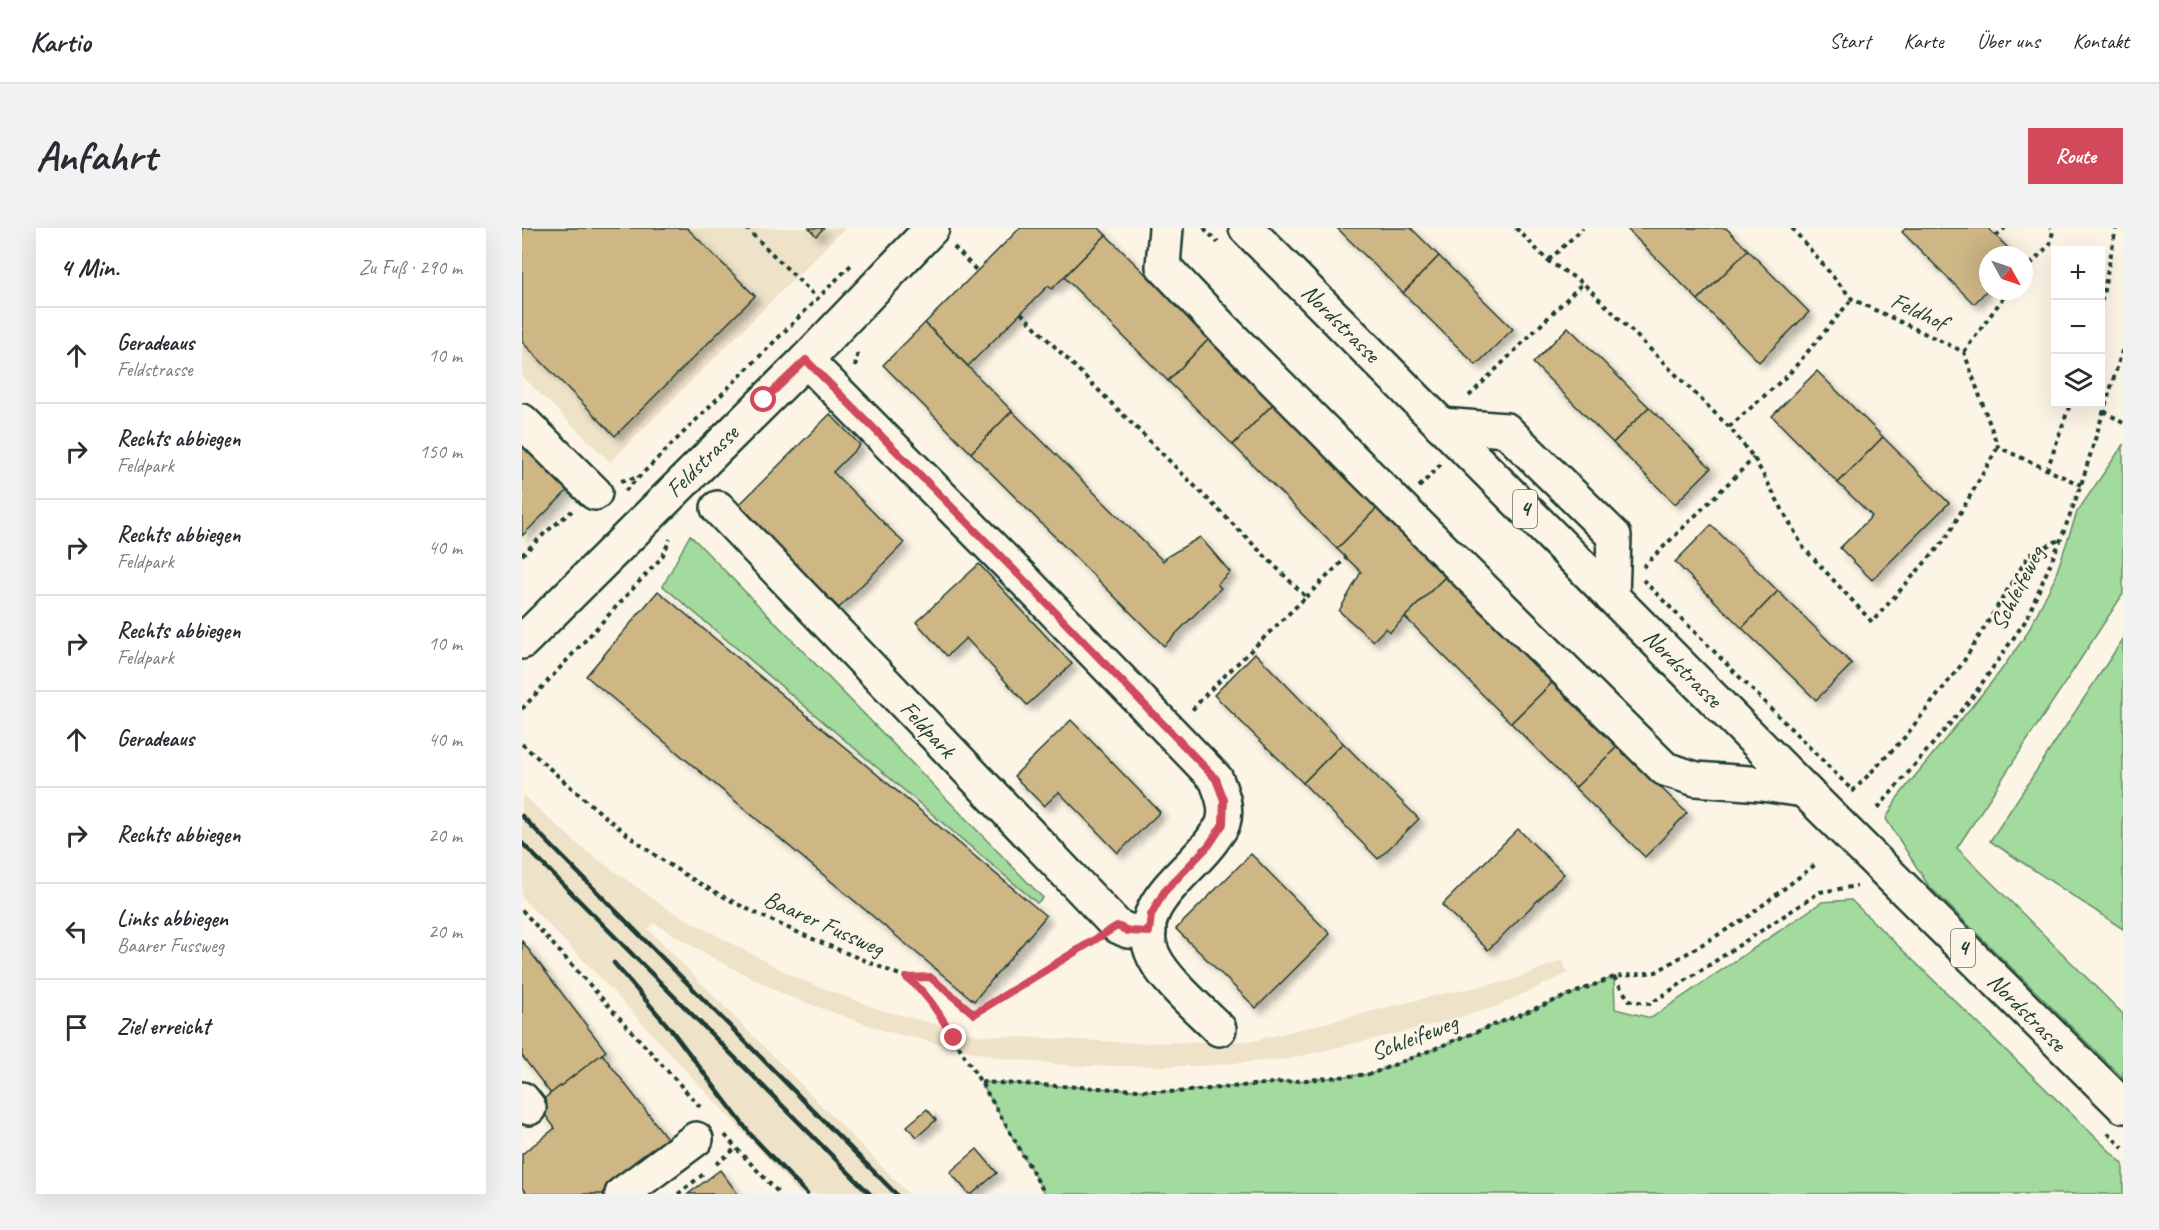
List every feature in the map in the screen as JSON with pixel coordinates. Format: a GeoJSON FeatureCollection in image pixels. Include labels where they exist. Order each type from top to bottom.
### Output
{"type":"FeatureCollection","features":[{"type":"Feature","properties":{"kind":"street"},"geometry":{"type":"LineString","coordinates":[[1166,228],[1163,266],[1221,328],[1665,769],[1696,779],[1804,790]]}},
{"type":"Feature","properties":{"kind":"street","name":"Nordstrasse"},"geometry":{"type":"LineString","coordinates":[[1246,228],[1804,790],[2115,1119]]}},
{"type":"Feature","properties":{"kind":"street","name":"Feldstrasse"},"geometry":{"type":"LineString","coordinates":[[522,642],[806,360],[942,236]]}},
{"type":"Feature","properties":{"kind":"street"},"geometry":{"type":"LineString","coordinates":[[806,360],[1036,592],[1216,779],[1224,800],[1223,824],[1209,845],[1164,892],[1151,915],[1149,932],[1154,957],[1171,980],[1219,1029]]}},
{"type":"Feature","properties":{"kind":"street"},"geometry":{"type":"LineString","coordinates":[[522,422],[608,494]]}},
{"type":"Feature","properties":{"kind":"street"},"geometry":{"type":"LineString","coordinates":[[1451,435],[1506,430],[1614,536],[1612,597]]}},
{"type":"Feature","properties":{"kind":"street","name":"Feldpark"},"geometry":{"type":"LineString","coordinates":[[718,508],[1117,926]]}},
{"type":"Feature","properties":{"kind":"street"},"geometry":{"type":"LineString","coordinates":[[1117,926],[1128,931],[1149,932]]}},
{"type":"Feature","properties":{"kind":"street"},"geometry":{"type":"LineString","coordinates":[[622,1194],[707,1127]]}},
{"type":"Feature","properties":{"kind":"path"},"geometry":{"type":"LineString","coordinates":[[746,228],[818,299]]}},
{"type":"Feature","properties":{"kind":"path"},"geometry":{"type":"LineString","coordinates":[[1516,228],[1548,261],[1584,283],[1729,427],[1754,458],[1803,547],[1872,622],[1945,540],[1999,448],[2081,485]]}},
{"type":"Feature","properties":{"kind":"path"},"geometry":{"type":"LineString","coordinates":[[1548,261],[1583,228]]}},
{"type":"Feature","properties":{"kind":"path","name":"Feldhof"},"geometry":{"type":"LineString","coordinates":[[1792,228],[1852,299],[1964,351],[1999,448]]}},
{"type":"Feature","properties":{"kind":"path"},"geometry":{"type":"LineString","coordinates":[[1996,236],[2005,228]]}},
{"type":"Feature","properties":{"kind":"path"},"geometry":{"type":"LineString","coordinates":[[2033,262],[2050,244],[2053,231],[2051,228]]}},
{"type":"Feature","properties":{"kind":"path"},"geometry":{"type":"LineString","coordinates":[[2102,300],[2116,228]]}},
{"type":"Feature","properties":{"kind":"path"},"geometry":{"type":"LineString","coordinates":[[942,236],[977,271]]}},
{"type":"Feature","properties":{"kind":"path"},"geometry":{"type":"LineString","coordinates":[[608,494],[818,299],[852,264]]}},
{"type":"Feature","properties":{"kind":"path"},"geometry":{"type":"LineString","coordinates":[[1465,401],[1584,283]]}},
{"type":"Feature","properties":{"kind":"path"},"geometry":{"type":"LineString","coordinates":[[1729,427],[1789,374],[1852,299]]}},
{"type":"Feature","properties":{"kind":"path"},"geometry":{"type":"LineString","coordinates":[[1964,351],[2001,300]]}},
{"type":"Feature","properties":{"kind":"path"},"geometry":{"type":"LineString","coordinates":[[1021,314],[1306,597]]}},
{"type":"Feature","properties":{"kind":"path","name":"Schleifeweg"},"geometry":{"type":"LineString","coordinates":[[1878,808],[1971,699],[2026,620],[2061,539],[2081,485],[2123,348]]}},
{"type":"Feature","properties":{"kind":"path"},"geometry":{"type":"LineString","coordinates":[[2047,470],[2069,408]]}},
{"type":"Feature","properties":{"kind":"path"},"geometry":{"type":"LineString","coordinates":[[2104,411],[2123,423]]}},
{"type":"Feature","properties":{"kind":"path"},"geometry":{"type":"LineString","coordinates":[[1399,506],[1451,435]]}},
{"type":"Feature","properties":{"kind":"path"},"geometry":{"type":"LineString","coordinates":[[1754,458],[1636,573],[1853,790],[1904,738],[1962,664],[2029,555],[2061,539]]}},
{"type":"Feature","properties":{"kind":"path"},"geometry":{"type":"LineString","coordinates":[[522,709],[662,557],[671,537]]}},
{"type":"Feature","properties":{"kind":"path"},"geometry":{"type":"LineString","coordinates":[[1208,692],[1346,558]]}},
{"type":"Feature","properties":{"kind":"path","name":"Baarer Fussweg"},"geometry":{"type":"LineString","coordinates":[[522,744],[613,823],[650,851],[695,880],[772,921],[907,978],[918,986],[981,1082],[1045,1194]]}},
{"type":"Feature","properties":{"kind":"path","name":"Schleifeweg"},"geometry":{"type":"LineString","coordinates":[[981,1082],[1178,1092],[1371,1074],[1614,977],[1656,972],[1746,918],[1816,864]]}},
{"type":"Feature","properties":{"kind":"path"},"geometry":{"type":"LineString","coordinates":[[1614,977],[1629,1000],[1650,1004],[1820,892],[1856,885],[1864,893]]}},
{"type":"Feature","properties":{"kind":"path"},"geometry":{"type":"LineString","coordinates":[[522,910],[707,1127],[736,1148],[780,1194]]}},
{"type":"Feature","properties":{"kind":"path"},"geometry":{"type":"LineString","coordinates":[[907,978],[930,977],[974,1014],[1117,926]]}},
{"type":"Feature","properties":{"kind":"path"},"geometry":{"type":"LineString","coordinates":[[2115,1119],[2123,1148]]}},
{"type":"Feature","properties":{"kind":"path"},"geometry":{"type":"LineString","coordinates":[[678,1194],[736,1148]]}},
{"type":"Feature","properties":{"kind":"shaded area"},"geometry":{"type":"Polygon","coordinates":[[[522,228],[845,228],[610,462],[522,376],[522,228]]]}},
{"type":"Feature","properties":{"kind":"shaded area"},"geometry":{"type":"Polygon","coordinates":[[[522,794],[582,848],[669,910],[799,979],[881,1010],[977,1035],[1138,1043],[1253,1041],[1437,995],[1513,980],[1562,960],[1568,973],[1493,1008],[1288,1059],[1198,1066],[1074,1066],[1000,1058],[885,1031],[787,996],[715,959],[654,923],[648,929],[909,1194],[800,1194],[596,973],[522,898],[522,794]]]}},
{"type":"Feature","properties":{"kind":"green space"},"geometry":{"type":"Polygon","coordinates":[[[2123,445],[2123,594],[1957,848],[2123,1014],[2123,1078],[1928,885],[1886,819],[1898,797],[1999,673],[2026,635],[2054,580],[2077,512],[2123,445]]]}},
{"type":"Feature","properties":{"kind":"green space"},"geometry":{"type":"Polygon","coordinates":[[[690,535],[1043,898],[1037,903],[663,586],[690,535]]]}},
{"type":"Feature","properties":{"kind":"green space"},"geometry":{"type":"Polygon","coordinates":[[[2123,639],[2123,929],[1990,841],[2123,639]]]}},
{"type":"Feature","properties":{"kind":"green space"},"geometry":{"type":"Polygon","coordinates":[[[1851,900],[2123,1164],[2123,1194],[1045,1194],[981,1082],[1177,1092],[1371,1074],[1614,977],[1615,1009],[1651,1018],[1822,902],[1851,900]]]}},
{"type":"Feature","properties":{"kind":"building"},"geometry":{"type":"Polygon","coordinates":[[[522,228],[687,228],[755,296],[615,436],[522,342],[522,228]]]}},
{"type":"Feature","properties":{"kind":"building"},"geometry":{"type":"Polygon","coordinates":[[[809,228],[824,228],[816,236],[809,228]]]}},
{"type":"Feature","properties":{"kind":"building"},"geometry":{"type":"Polygon","coordinates":[[[1020,228],[1099,228],[1106,235],[1052,289],[1048,286],[968,366],[925,323],[1020,228]]]}},
{"type":"Feature","properties":{"kind":"building"},"geometry":{"type":"Polygon","coordinates":[[[1337,228],[1411,228],[1439,256],[1403,293],[1337,228]]]}},
{"type":"Feature","properties":{"kind":"building"},"geometry":{"type":"Polygon","coordinates":[[[1630,228],[1726,228],[1748,250],[1698,300],[1628,230],[1630,228]]]}},
{"type":"Feature","properties":{"kind":"building"},"geometry":{"type":"Polygon","coordinates":[[[1906,228],[1988,228],[2006,246],[1979,246],[1979,299],[1974,304],[1902,232],[1906,228]]]}},
{"type":"Feature","properties":{"kind":"building"},"geometry":{"type":"Polygon","coordinates":[[[1106,235],[1210,338],[1168,381],[1064,277],[1106,235]]]}},
{"type":"Feature","properties":{"kind":"building"},"geometry":{"type":"Polygon","coordinates":[[[1748,250],[1809,312],[1759,362],[1698,300],[1748,250]]]}},
{"type":"Feature","properties":{"kind":"building"},"geometry":{"type":"Polygon","coordinates":[[[1439,256],[1513,329],[1476,365],[1403,293],[1439,256]]]}},
{"type":"Feature","properties":{"kind":"building"},"geometry":{"type":"Polygon","coordinates":[[[925,323],[1012,411],[971,453],[883,365],[925,323]]]}},
{"type":"Feature","properties":{"kind":"building"},"geometry":{"type":"Polygon","coordinates":[[[1568,327],[1649,407],[1613,443],[1533,363],[1568,327]]]}},
{"type":"Feature","properties":{"kind":"building"},"geometry":{"type":"Polygon","coordinates":[[[1210,338],[1274,403],[1233,445],[1168,381],[1210,338]]]}},
{"type":"Feature","properties":{"kind":"building"},"geometry":{"type":"Polygon","coordinates":[[[1817,371],[1883,437],[1838,483],[1772,416],[1817,371]]]}},
{"type":"Feature","properties":{"kind":"building"},"geometry":{"type":"Polygon","coordinates":[[[1274,403],[1378,507],[1337,549],[1233,445],[1274,403]]]}},
{"type":"Feature","properties":{"kind":"building"},"geometry":{"type":"Polygon","coordinates":[[[1649,407],[1711,468],[1675,504],[1613,443],[1649,407]]]}},
{"type":"Feature","properties":{"kind":"building"},"geometry":{"type":"Polygon","coordinates":[[[1012,411],[1163,561],[1200,537],[1230,572],[1217,584],[1221,588],[1164,646],[971,453],[1012,411]]]}},
{"type":"Feature","properties":{"kind":"building"},"geometry":{"type":"Polygon","coordinates":[[[830,414],[860,445],[833,472],[904,543],[839,608],[737,507],[830,414]]]}},
{"type":"Feature","properties":{"kind":"building"},"geometry":{"type":"Polygon","coordinates":[[[1883,437],[1949,503],[1872,580],[1840,548],[1872,516],[1838,483],[1883,437]]]}},
{"type":"Feature","properties":{"kind":"building"},"geometry":{"type":"Polygon","coordinates":[[[522,438],[571,487],[522,536],[522,438]]]}},
{"type":"Feature","properties":{"kind":"building"},"geometry":{"type":"Polygon","coordinates":[[[1378,507],[1447,575],[1390,632],[1386,628],[1373,641],[1339,611],[1361,572],[1337,549],[1378,507]]]}},
{"type":"Feature","properties":{"kind":"building"},"geometry":{"type":"Polygon","coordinates":[[[1711,525],[1778,591],[1742,628],[1675,562],[1711,525]]]}},
{"type":"Feature","properties":{"kind":"building"},"geometry":{"type":"Polygon","coordinates":[[[979,564],[1072,664],[1027,705],[966,638],[947,656],[916,622],[979,564]]]}},
{"type":"Feature","properties":{"kind":"building"},"geometry":{"type":"Polygon","coordinates":[[[1447,575],[1553,682],[1511,723],[1405,617],[1447,575]]]}},
{"type":"Feature","properties":{"kind":"building"},"geometry":{"type":"Polygon","coordinates":[[[658,591],[1046,916],[974,1001],[586,676],[658,591]]]}},
{"type":"Feature","properties":{"kind":"building"},"geometry":{"type":"Polygon","coordinates":[[[1778,591],[1852,664],[1816,700],[1742,628],[1778,591]]]}},
{"type":"Feature","properties":{"kind":"building"},"geometry":{"type":"Polygon","coordinates":[[[1255,653],[1343,743],[1303,783],[1214,695],[1255,653]]]}},
{"type":"Feature","properties":{"kind":"building"},"geometry":{"type":"Polygon","coordinates":[[[1553,682],[1618,746],[1575,788],[1511,723],[1553,682]]]}},
{"type":"Feature","properties":{"kind":"building"},"geometry":{"type":"Polygon","coordinates":[[[1071,720],[1160,812],[1118,853],[1059,792],[1044,806],[1014,776],[1071,720]]]}},
{"type":"Feature","properties":{"kind":"building"},"geometry":{"type":"Polygon","coordinates":[[[1343,743],[1419,819],[1378,859],[1303,783],[1343,743]]]}},
{"type":"Feature","properties":{"kind":"building"},"geometry":{"type":"Polygon","coordinates":[[[1618,746],[1687,813],[1645,857],[1575,788],[1618,746]]]}},
{"type":"Feature","properties":{"kind":"building"},"geometry":{"type":"Polygon","coordinates":[[[1518,829],[1564,874],[1488,950],[1442,905],[1518,829]]]}},
{"type":"Feature","properties":{"kind":"building"},"geometry":{"type":"Polygon","coordinates":[[[1251,854],[1330,934],[1256,1008],[1176,929],[1251,854]]]}},
{"type":"Feature","properties":{"kind":"building"},"geometry":{"type":"Polygon","coordinates":[[[522,941],[606,1051],[551,1094],[522,1056],[522,941]]]}},
{"type":"Feature","properties":{"kind":"building"},"geometry":{"type":"Polygon","coordinates":[[[602,1054],[673,1146],[610,1194],[527,1194],[522,1188],[522,1154],[555,1128],[537,1104],[602,1054]]]}},
{"type":"Feature","properties":{"kind":"building"},"geometry":{"type":"Polygon","coordinates":[[[927,1109],[936,1120],[917,1137],[907,1126],[927,1109]]]}},
{"type":"Feature","properties":{"kind":"building"},"geometry":{"type":"Polygon","coordinates":[[[977,1149],[997,1173],[972,1194],[969,1194],[950,1172],[977,1149]]]}},
{"type":"Feature","properties":{"kind":"building"},"geometry":{"type":"Polygon","coordinates":[[[720,1170],[738,1194],[688,1194],[720,1170]]]}},
{"type":"Feature","properties":{"kind":"railway"},"geometry":{"type":"LineString","coordinates":[[522,816],[896,1194]]}},
{"type":"Feature","properties":{"kind":"railway"},"geometry":{"type":"LineString","coordinates":[[522,843],[870,1194]]}},
{"type":"Feature","properties":{"kind":"railway"},"geometry":{"type":"LineString","coordinates":[[614,963],[673,1032],[751,1135],[807,1194]]}},
{"type":"Feature","properties":{"kind":"route"},"geometry":{"type":"LineString","coordinates":[[764,400],[806,360],[1173,733],[1216,779],[1224,800],[1223,824],[1209,845],[1164,892],[1151,915],[1149,932],[1128,931],[1117,926],[974,1014],[930,977],[907,978],[927,997],[954,1038]]}}]}
